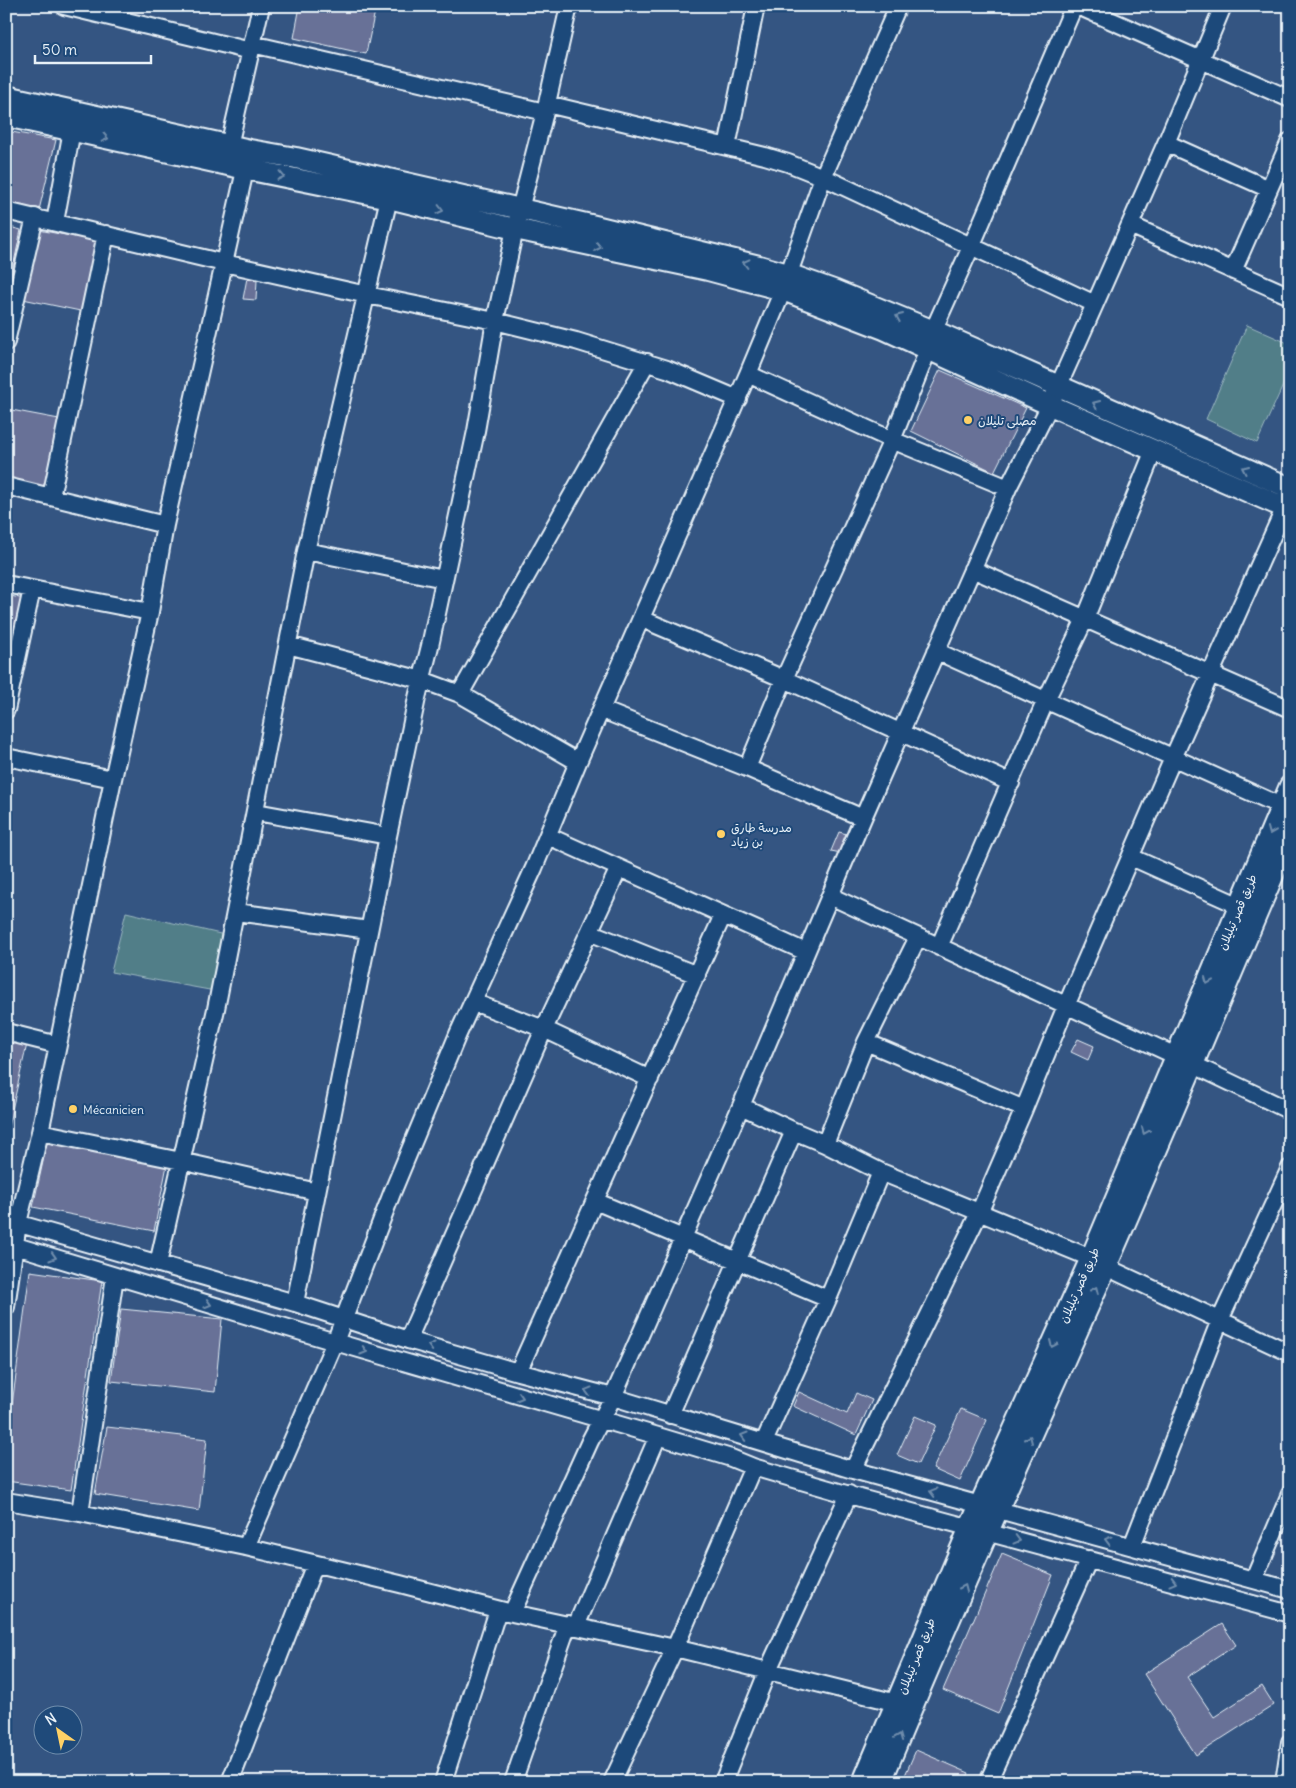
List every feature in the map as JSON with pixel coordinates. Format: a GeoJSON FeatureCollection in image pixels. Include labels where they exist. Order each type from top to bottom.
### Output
{"type":"FeatureCollection","features":[{"type":"Feature","properties":{"kind":"main road"},"geometry":{"type":"LineString","coordinates":[[6,96],[229,146],[248,159],[296,158],[518,219]]}},
{"type":"Feature","properties":{"kind":"main road"},"geometry":{"type":"LineString","coordinates":[[6,116],[72,130],[248,159],[388,198],[518,219],[595,226],[785,282],[836,291],[930,340],[1053,395],[1290,488]]}},
{"type":"Feature","properties":{"kind":"main road"},"geometry":{"type":"LineString","coordinates":[[1053,395],[1154,450],[1288,504]]}},
{"type":"Feature","properties":{"kind":"main road","name":"طريق قصر تيليلان"},"geometry":{"type":"LineString","coordinates":[[1184,1060],[1240,906],[1290,786]]}},
{"type":"Feature","properties":{"kind":"main road","name":"طريق قصر تيليلان"},"geometry":{"type":"LineString","coordinates":[[863,1782],[896,1703],[979,1530],[1099,1262],[1184,1060],[1290,836]]}},
{"type":"Feature","properties":{"kind":"main road","name":"طريق قصر تيليلان"},"geometry":{"type":"LineString","coordinates":[[881,1782],[918,1693],[979,1530]]}},
{"type":"Feature","properties":{"kind":"street"},"geometry":{"type":"LineString","coordinates":[[64,6],[94,10],[251,47],[727,147],[788,163],[824,177],[1095,304]]}},
{"type":"Feature","properties":{"kind":"street"},"geometry":{"type":"LineString","coordinates":[[229,146],[261,6]]}},
{"type":"Feature","properties":{"kind":"street"},"geometry":{"type":"LineString","coordinates":[[295,1303],[388,836],[476,431],[495,321],[569,6]]}},
{"type":"Feature","properties":{"kind":"street"},"geometry":{"type":"LineString","coordinates":[[727,147],[756,6]]}},
{"type":"Feature","properties":{"kind":"street"},"geometry":{"type":"LineString","coordinates":[[246,1547],[335,1342],[392,1194],[473,1002],[548,836],[578,762],[738,399],[785,282],[824,177],[898,6]]}},
{"type":"Feature","properties":{"kind":"street"},"geometry":{"type":"LineString","coordinates":[[747,768],[784,679],[892,440],[930,340],[1074,6]]}},
{"type":"Feature","properties":{"kind":"street"},"geometry":{"type":"LineString","coordinates":[[1078,6],[1290,99]]}},
{"type":"Feature","properties":{"kind":"street"},"geometry":{"type":"LineString","coordinates":[[443,1782],[505,1612],[613,1397],[741,1106],[936,650],[1008,488],[1095,304],[1166,143],[1223,6]]}},
{"type":"Feature","properties":{"kind":"street"},"geometry":{"type":"LineString","coordinates":[[55,222],[72,130]]}},
{"type":"Feature","properties":{"kind":"street"},"geometry":{"type":"LineString","coordinates":[[1233,272],[1290,141]]}},
{"type":"Feature","properties":{"kind":"street"},"geometry":{"type":"LineString","coordinates":[[1166,143],[1269,189]]}},
{"type":"Feature","properties":{"kind":"street"},"geometry":{"type":"LineString","coordinates":[[6,1307],[12,1222],[40,1132],[112,779],[150,612],[165,525],[248,159]]}},
{"type":"Feature","properties":{"kind":"street"},"geometry":{"type":"LineString","coordinates":[[158,1264],[216,1009],[306,551],[388,198]]}},
{"type":"Feature","properties":{"kind":"street"},"geometry":{"type":"LineString","coordinates":[[6,211],[224,263],[495,321],[576,341],[667,368],[738,399]]}},
{"type":"Feature","properties":{"kind":"street"},"geometry":{"type":"LineString","coordinates":[[6,342],[35,217]]}},
{"type":"Feature","properties":{"kind":"street"},"geometry":{"type":"LineString","coordinates":[[1130,225],[1290,296]]}},
{"type":"Feature","properties":{"kind":"street"},"geometry":{"type":"LineString","coordinates":[[51,497],[106,234]]}},
{"type":"Feature","properties":{"kind":"street"},"geometry":{"type":"LineString","coordinates":[[460,694],[647,362]]}},
{"type":"Feature","properties":{"kind":"street"},"geometry":{"type":"LineString","coordinates":[[748,374],[892,440],[1008,488]]}},
{"type":"Feature","properties":{"kind":"street"},"geometry":{"type":"LineString","coordinates":[[939,947],[1046,700],[1085,619],[1154,450]]}},
{"type":"Feature","properties":{"kind":"street"},"geometry":{"type":"LineString","coordinates":[[6,486],[165,525]]}},
{"type":"Feature","properties":{"kind":"street"},"geometry":{"type":"LineString","coordinates":[[853,1470],[979,1213],[1173,758],[1288,504]]}},
{"type":"Feature","properties":{"kind":"street"},"geometry":{"type":"LineString","coordinates":[[306,551],[444,580]]}},
{"type":"Feature","properties":{"kind":"street"},"geometry":{"type":"LineString","coordinates":[[972,569],[1290,709]]}},
{"type":"Feature","properties":{"kind":"street"},"geometry":{"type":"LineString","coordinates":[[6,584],[150,612]]}},
{"type":"Feature","properties":{"kind":"street"},"geometry":{"type":"LineString","coordinates":[[6,710],[32,589]]}},
{"type":"Feature","properties":{"kind":"street"},"geometry":{"type":"LineString","coordinates":[[642,619],[784,679],[1011,783]]}},
{"type":"Feature","properties":{"kind":"street"},"geometry":{"type":"LineString","coordinates":[[288,645],[422,680],[460,694],[578,762]]}},
{"type":"Feature","properties":{"kind":"street"},"geometry":{"type":"LineString","coordinates":[[936,650],[1281,806]]}},
{"type":"Feature","properties":{"kind":"street"},"geometry":{"type":"LineString","coordinates":[[602,710],[747,768],[863,818]]}},
{"type":"Feature","properties":{"kind":"street"},"geometry":{"type":"LineString","coordinates":[[6,757],[112,779]]}},
{"type":"Feature","properties":{"kind":"street"},"geometry":{"type":"LineString","coordinates":[[256,812],[388,836]]}},
{"type":"Feature","properties":{"kind":"street"},"geometry":{"type":"LineString","coordinates":[[548,836],[806,952]]}},
{"type":"Feature","properties":{"kind":"street"},"geometry":{"type":"LineString","coordinates":[[1131,857],[1240,906]]}},
{"type":"Feature","properties":{"kind":"street"},"geometry":{"type":"LineString","coordinates":[[408,1340],[544,1029],[619,868]]}},
{"type":"Feature","properties":{"kind":"street"},"geometry":{"type":"LineString","coordinates":[[830,896],[1290,1111]]}},
{"type":"Feature","properties":{"kind":"street"},"geometry":{"type":"LineString","coordinates":[[236,912],[369,930]]}},
{"type":"Feature","properties":{"kind":"street"},"geometry":{"type":"LineString","coordinates":[[518,1372],[724,915]]}},
{"type":"Feature","properties":{"kind":"street"},"geometry":{"type":"LineString","coordinates":[[589,932],[697,975]]}},
{"type":"Feature","properties":{"kind":"street"},"geometry":{"type":"LineString","coordinates":[[825,1144],[866,1042],[918,937]]}},
{"type":"Feature","properties":{"kind":"street"},"geometry":{"type":"LineString","coordinates":[[473,1002],[544,1029],[650,1079]]}},
{"type":"Feature","properties":{"kind":"street"},"geometry":{"type":"LineString","coordinates":[[6,1032],[58,1045]]}},
{"type":"Feature","properties":{"kind":"street"},"geometry":{"type":"LineString","coordinates":[[866,1042],[1024,1110]]}},
{"type":"Feature","properties":{"kind":"street"},"geometry":{"type":"LineString","coordinates":[[741,1106],[881,1172],[1099,1262],[1290,1353]]}},
{"type":"Feature","properties":{"kind":"street"},"geometry":{"type":"LineString","coordinates":[[670,1415],[794,1131]]}},
{"type":"Feature","properties":{"kind":"street"},"geometry":{"type":"LineString","coordinates":[[40,1132],[317,1192]]}},
{"type":"Feature","properties":{"kind":"street"},"geometry":{"type":"LineString","coordinates":[[1132,1546],[1220,1320],[1290,1168]]}},
{"type":"Feature","properties":{"kind":"street"},"geometry":{"type":"LineString","coordinates":[[764,1442],[828,1299],[881,1172]]}},
{"type":"Feature","properties":{"kind":"street"},"geometry":{"type":"LineString","coordinates":[[595,1201],[828,1299]]}},
{"type":"Feature","properties":{"kind":"street"},"geometry":{"type":"LineString","coordinates":[[12,1222],[295,1303],[408,1340],[613,1397],[853,1470],[1290,1590]]}},
{"type":"Feature","properties":{"kind":"street"},"geometry":{"type":"LineString","coordinates":[[10,1244],[335,1342],[658,1436],[731,1458],[753,1467],[1290,1614]]}},
{"type":"Feature","properties":{"kind":"street"},"geometry":{"type":"LineString","coordinates":[[80,1513],[115,1276]]}},
{"type":"Feature","properties":{"kind":"street"},"geometry":{"type":"LineString","coordinates":[[513,1782],[572,1625],[658,1436]]}},
{"type":"Feature","properties":{"kind":"street"},"geometry":{"type":"LineString","coordinates":[[612,1782],[675,1648],[753,1467]]}},
{"type":"Feature","properties":{"kind":"street"},"geometry":{"type":"LineString","coordinates":[[723,1782],[768,1670],[849,1494]]}},
{"type":"Feature","properties":{"kind":"street"},"geometry":{"type":"LineString","coordinates":[[1254,1579],[1290,1494]]}},
{"type":"Feature","properties":{"kind":"street"},"geometry":{"type":"LineString","coordinates":[[6,1501],[80,1513],[246,1547],[505,1612],[675,1648],[896,1703]]}},
{"type":"Feature","properties":{"kind":"street"},"geometry":{"type":"LineString","coordinates":[[988,1782],[1089,1559]]}},
{"type":"Feature","properties":{"kind":"street"},"geometry":{"type":"LineString","coordinates":[[230,1782],[315,1564]]}},
{"type":"Feature","properties":{"kind":"street"},"geometry":{"type":"LineString","coordinates":[[1284,1782],[1290,1742]]}},
{"type":"Feature","properties":{"kind":"green space"},"geometry":{"type":"Polygon","coordinates":[[[1247,325],[1290,344],[1290,370],[1257,443],[1206,419],[1247,325]]]}},
{"type":"Feature","properties":{"kind":"green space"},"geometry":{"type":"Polygon","coordinates":[[[126,912],[229,936],[215,991],[111,972],[126,912]]]}},
{"type":"Feature","properties":{"kind":"building"},"geometry":{"type":"Polygon","coordinates":[[[300,6],[376,6],[366,54],[294,38],[300,6]]]}},
{"type":"Feature","properties":{"kind":"building"},"geometry":{"type":"Polygon","coordinates":[[[6,131],[56,140],[39,210],[6,203],[6,131]]]}},
{"type":"Feature","properties":{"kind":"building"},"geometry":{"type":"Polygon","coordinates":[[[6,226],[21,230],[6,300],[6,226]]]}},
{"type":"Feature","properties":{"kind":"building"},"geometry":{"type":"Polygon","coordinates":[[[39,230],[97,241],[85,312],[23,299],[39,230]]]}},
{"type":"Feature","properties":{"kind":"building"},"geometry":{"type":"Polygon","coordinates":[[[247,278],[257,280],[256,300],[243,299],[247,278]]]}},
{"type":"Feature","properties":{"kind":"building","name":"مصلى تليلان"},"geometry":{"type":"Polygon","coordinates":[[[940,370],[1026,408],[994,472],[911,431],[940,370]]]}},
{"type":"Feature","properties":{"kind":"building"},"geometry":{"type":"Polygon","coordinates":[[[6,409],[59,419],[44,489],[6,481],[6,409]]]}},
{"type":"Feature","properties":{"kind":"building"},"geometry":{"type":"Polygon","coordinates":[[[6,595],[24,599],[9,666],[6,666],[6,595]]]}},
{"type":"Feature","properties":{"kind":"building"},"geometry":{"type":"Polygon","coordinates":[[[839,832],[847,834],[841,853],[831,851],[839,832]]]}},
{"type":"Feature","properties":{"kind":"building"},"geometry":{"type":"Polygon","coordinates":[[[1078,1039],[1094,1046],[1088,1060],[1071,1052],[1078,1039]]]}},
{"type":"Feature","properties":{"kind":"building"},"geometry":{"type":"Polygon","coordinates":[[[6,1040],[27,1044],[6,1136],[6,1040]]]}},
{"type":"Feature","properties":{"kind":"building"},"geometry":{"type":"Polygon","coordinates":[[[48,1139],[167,1165],[154,1231],[33,1207],[48,1139]]]}},
{"type":"Feature","properties":{"kind":"building"},"geometry":{"type":"Polygon","coordinates":[[[30,1271],[102,1281],[71,1490],[6,1481],[6,1449],[30,1271]]]}},
{"type":"Feature","properties":{"kind":"building"},"geometry":{"type":"Polygon","coordinates":[[[121,1309],[222,1319],[215,1392],[111,1381],[121,1309]]]}},
{"type":"Feature","properties":{"kind":"building"},"geometry":{"type":"Polygon","coordinates":[[[799,1392],[847,1414],[856,1393],[872,1400],[856,1435],[793,1406],[799,1392]]]}},
{"type":"Feature","properties":{"kind":"building"},"geometry":{"type":"Polygon","coordinates":[[[961,1409],[987,1420],[960,1481],[933,1469],[961,1409]]]}},
{"type":"Feature","properties":{"kind":"building"},"geometry":{"type":"Polygon","coordinates":[[[915,1416],[936,1425],[918,1464],[897,1455],[915,1416]]]}},
{"type":"Feature","properties":{"kind":"building"},"geometry":{"type":"Polygon","coordinates":[[[107,1427],[207,1439],[199,1511],[95,1494],[107,1427]]]}},
{"type":"Feature","properties":{"kind":"building"},"geometry":{"type":"Polygon","coordinates":[[[1002,1554],[1053,1575],[998,1714],[943,1690],[1002,1554]]]}},
{"type":"Feature","properties":{"kind":"building"},"geometry":{"type":"Polygon","coordinates":[[[1222,1624],[1236,1645],[1187,1677],[1214,1717],[1262,1686],[1274,1705],[1196,1755],[1144,1674],[1222,1624]]]}},
{"type":"Feature","properties":{"kind":"building"},"geometry":{"type":"Polygon","coordinates":[[[916,1750],[969,1773],[965,1782],[902,1782],[916,1750]]]}},
{"type":"Feature","properties":{"kind":"place","name":"مصلى تليلان"},"geometry":{"type":"Point","coordinates":[968,420]}},
{"type":"Feature","properties":{"kind":"place","name":"مدرسة طارق بن زياد"},"geometry":{"type":"Point","coordinates":[721,834]}},
{"type":"Feature","properties":{"kind":"place","name":"Mécanicien"},"geometry":{"type":"Point","coordinates":[73,1109]}}]}
